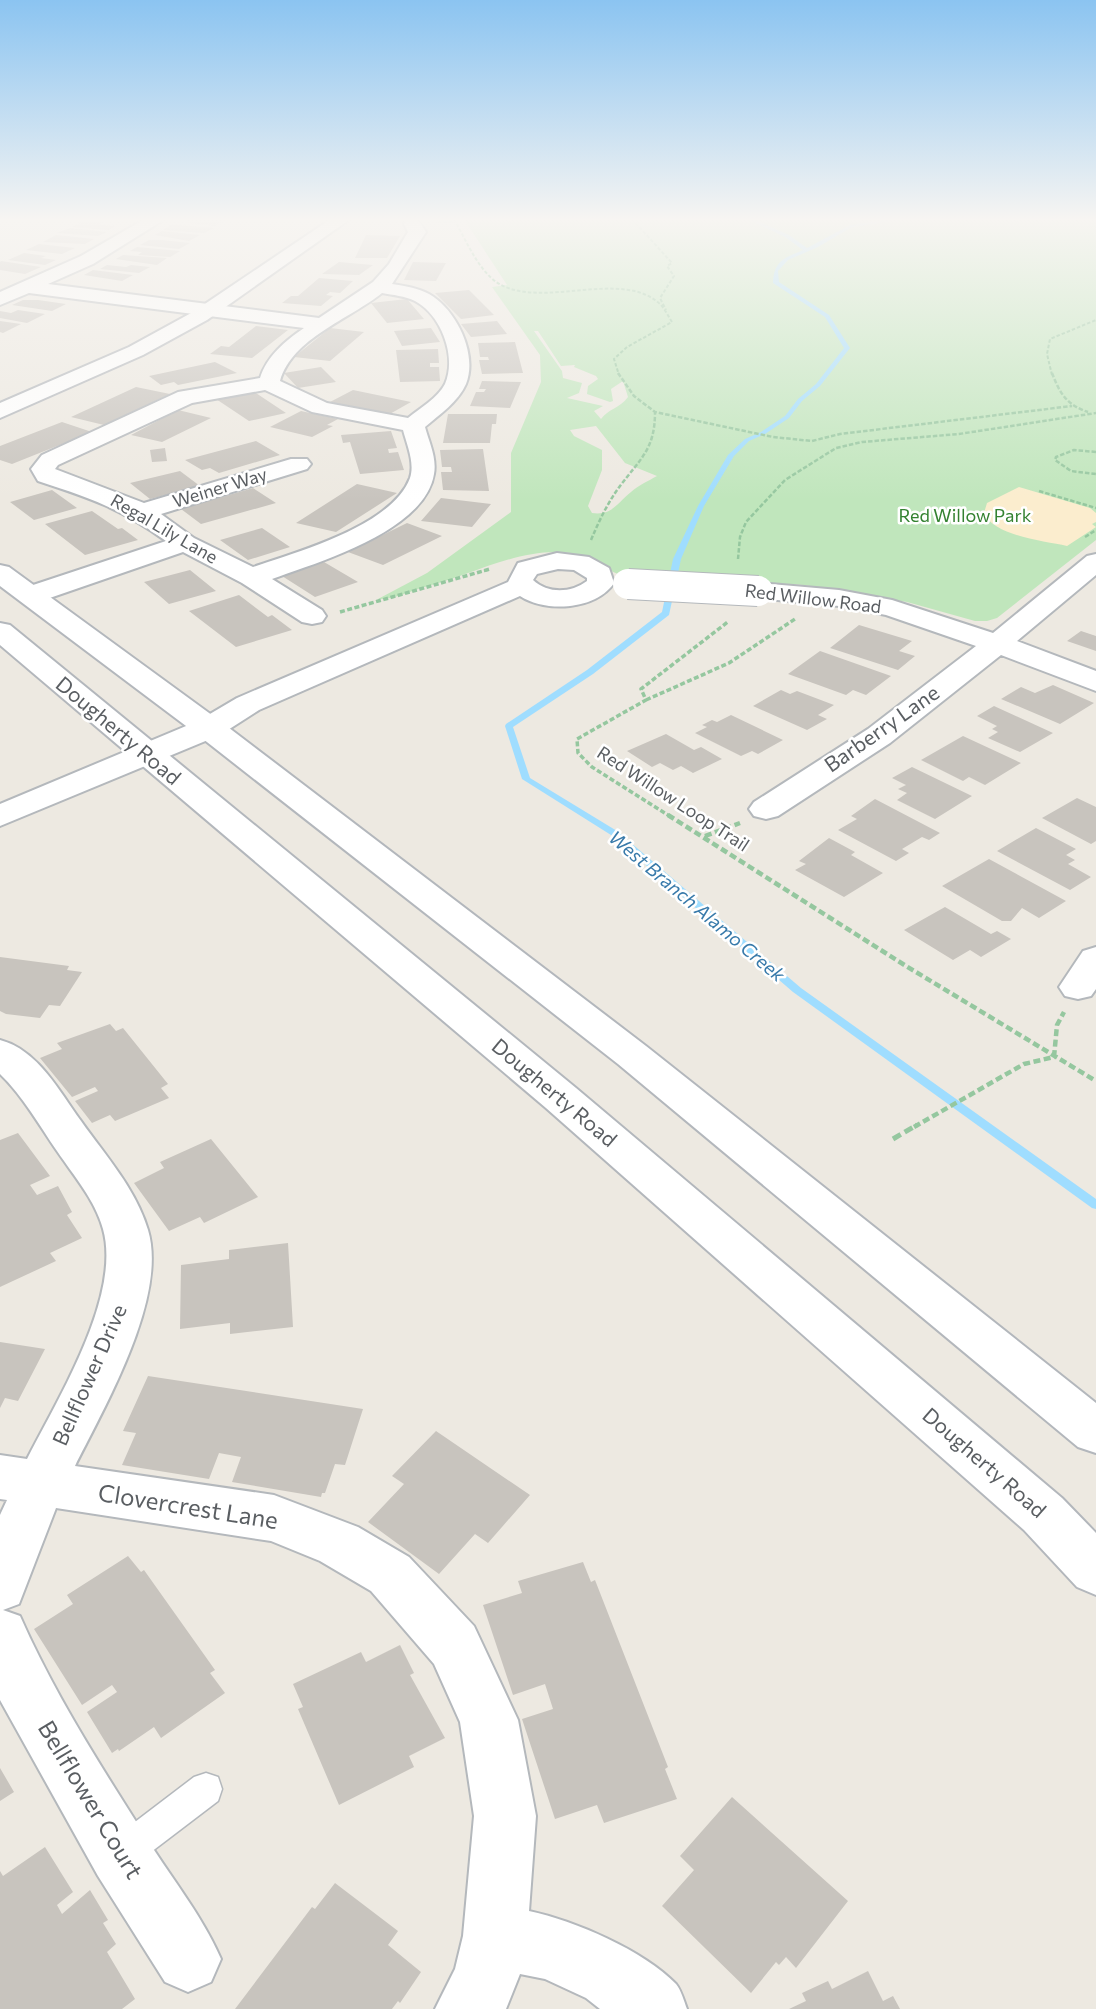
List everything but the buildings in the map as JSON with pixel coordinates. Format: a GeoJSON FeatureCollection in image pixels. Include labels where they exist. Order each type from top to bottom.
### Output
{"type":"FeatureCollection","features":[{"type":"Feature","properties":{"kind":"street"},"geometry":{"type":"LineString","coordinates":[[0,391],[136,328],[162,313]]}},
{"type":"Feature","properties":{"kind":"street"},"geometry":{"type":"LineString","coordinates":[[0,411],[136,351],[204,313]]}},
{"type":"Feature","properties":{"kind":"street"},"geometry":{"type":"LineString","coordinates":[[258,313],[328,320]]}},
{"type":"Feature","properties":{"kind":"street"},"geometry":{"type":"LineString","coordinates":[[339,313],[280,357],[269,374],[269,383],[289,398],[316,407],[360,418],[413,425],[450,393],[458,377],[457,345],[451,328],[438,313]]}},
{"type":"Feature","properties":{"kind":"street","name":"Regal Lily Lane"},"geometry":{"type":"LineString","coordinates":[[269,383],[186,397],[50,460],[43,469],[46,476],[60,483],[116,499],[142,512],[185,543],[251,577],[312,616]]}},
{"type":"Feature","properties":{"kind":"street"},"geometry":{"type":"LineString","coordinates":[[251,577],[345,542],[386,520],[415,495],[424,461],[413,425]]}},
{"type":"Feature","properties":{"kind":"street","name":"Weiner Way"},"geometry":{"type":"LineString","coordinates":[[142,512],[299,464]]}},
{"type":"Feature","properties":{"kind":"street"},"geometry":{"type":"LineString","coordinates":[[31,595],[185,543]]}},
{"type":"Feature","properties":{"kind":"street"},"geometry":{"type":"LineString","coordinates":[[0,816],[209,728],[248,704],[557,561],[580,563],[596,570],[602,579],[601,583],[582,595],[550,597],[533,593],[525,577]]}},
{"type":"Feature","properties":{"kind":"street","name":"Barberry Lane"},"geometry":{"type":"LineString","coordinates":[[766,808],[879,736],[1096,562]]}},
{"type":"Feature","properties":{"kind":"street"},"geometry":{"type":"LineString","coordinates":[[0,573],[209,728],[632,1055],[1096,1432]]}},
{"type":"Feature","properties":{"kind":"street","name":"Red Willow Road"},"geometry":{"type":"LineString","coordinates":[[601,583],[758,591],[831,598],[892,608],[1046,661],[1096,682]]}},
{"type":"Feature","properties":{"kind":"street"},"geometry":{"type":"LineString","coordinates":[[209,728],[270,718],[550,597]]}},
{"type":"Feature","properties":{"kind":"street","name":"Dougherty Road"},"geometry":{"type":"LineString","coordinates":[[0,631],[561,1098],[1043,1514],[1096,1570]]}},
{"type":"Feature","properties":{"kind":"street","name":"Bellflower Drive"},"geometry":{"type":"LineString","coordinates":[[0,1053],[25,1074],[119,1208],[129,1244],[126,1294],[112,1333],[20,1481]]}},
{"type":"Feature","properties":{"kind":"street"},"geometry":{"type":"LineString","coordinates":[[0,1586],[22,1524],[20,1481]]}},
{"type":"Feature","properties":{"kind":"street","name":"Clovercrest Lane"},"geometry":{"type":"LineString","coordinates":[[20,1481],[274,1518],[339,1544],[390,1574],[454,1645],[489,1720],[505,1816],[495,1936],[485,1982],[468,2009]]}},
{"type":"Feature","properties":{"kind":"street","name":"Bellflower Court"},"geometry":{"type":"LineString","coordinates":[[0,1635],[12,1666],[120,1854],[188,1959]]}},
{"type":"Feature","properties":{"kind":"street"},"geometry":{"type":"LineString","coordinates":[[495,1936],[549,1948],[609,1975],[654,2009]]}},
{"type":"Feature","properties":{"kind":"lane"},"geometry":{"type":"LineString","coordinates":[[120,1854],[206,1789]]}},
{"type":"Feature","properties":{"kind":"path"},"geometry":{"type":"LineString","coordinates":[[668,313],[672,322],[665,328],[627,348],[614,359],[623,386],[655,412],[749,433],[812,441],[840,434],[1072,406]]}},
{"type":"Feature","properties":{"kind":"path"},"geometry":{"type":"LineString","coordinates":[[1096,320],[1050,339],[1045,345],[1046,358],[1065,399],[1072,406],[1096,413]]}},
{"type":"Feature","properties":{"kind":"path"},"geometry":{"type":"LineString","coordinates":[[580,563],[586,557],[611,498],[637,470],[653,440],[655,412]]}},
{"type":"Feature","properties":{"kind":"path"},"geometry":{"type":"LineString","coordinates":[[738,562],[740,537],[746,522],[785,480],[836,448],[862,442],[1018,426],[1089,412]]}},
{"type":"Feature","properties":{"kind":"path"},"geometry":{"type":"LineString","coordinates":[[1096,452],[1066,452],[1055,460],[1071,471],[1096,474]]}},
{"type":"Feature","properties":{"kind":"path"},"geometry":{"type":"LineString","coordinates":[[1039,491],[1096,508]]}},
{"type":"Feature","properties":{"kind":"path"},"geometry":{"type":"LineString","coordinates":[[1081,540],[1096,530]]}},
{"type":"Feature","properties":{"kind":"path"},"geometry":{"type":"LineString","coordinates":[[312,616],[349,610],[508,563],[525,577]]}},
{"type":"Feature","properties":{"kind":"path"},"geometry":{"type":"LineString","coordinates":[[732,619],[641,689],[646,700],[729,663],[831,598]]}},
{"type":"Feature","properties":{"kind":"path","name":"Red Willow Loop Trail"},"geometry":{"type":"LineString","coordinates":[[646,700],[577,739],[578,753],[592,767],[1096,1081]]}},
{"type":"Feature","properties":{"kind":"path"},"geometry":{"type":"LineString","coordinates":[[893,1139],[1024,1064],[1055,1057],[1057,1025],[1087,973]]}},
{"type":"Feature","properties":{"kind":"green space","name":"Red Willow Park"},"geometry":{"type":"Polygon","coordinates":[[[510,313],[1096,313],[1096,540],[997,618],[987,621],[975,621],[907,602],[804,585],[618,574],[587,557],[561,552],[521,556],[396,597],[378,599],[427,573],[511,512],[511,453],[541,382],[540,355],[510,313]],[[534,331],[562,371],[563,378],[582,383],[579,393],[567,398],[603,406],[594,411],[601,419],[628,397],[623,381],[611,389],[613,401],[587,394],[588,386],[598,379],[596,376],[574,367],[575,365],[561,366],[538,331],[534,331]],[[596,426],[570,430],[574,436],[602,450],[602,470],[588,506],[592,513],[609,511],[634,490],[657,476],[625,463],[596,426]]]}},
{"type":"Feature","properties":{"kind":"sand"},"geometry":{"type":"Polygon","coordinates":[[[1019,487],[1090,508],[1096,513],[1096,522],[1092,524],[1096,527],[1067,546],[1021,536],[989,521],[984,513],[987,503],[1019,487]]]}},
{"type":"Feature","properties":{"kind":"waterway","name":"West Branch Alamo Creek"},"geometry":{"type":"LineString","coordinates":[[822,313],[827,316],[847,348],[818,385],[800,400],[787,417],[747,440],[731,455],[701,506],[677,559],[666,613],[590,672],[509,726],[526,779],[614,833],[797,990],[1096,1205]]}}]}
